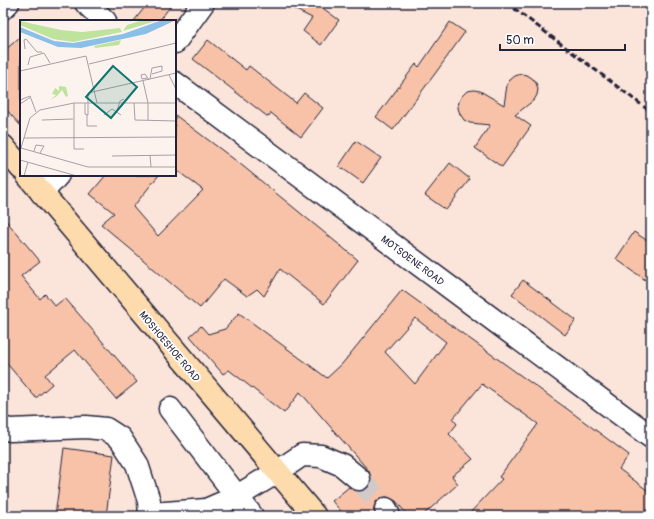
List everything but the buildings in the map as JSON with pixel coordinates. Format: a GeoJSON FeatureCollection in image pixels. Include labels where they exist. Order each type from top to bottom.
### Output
{"type":"FeatureCollection","features":[{"type":"Feature","properties":{"kind":"main road"},"geometry":{"type":"LineString","coordinates":[[3,146],[20,167]]}},
{"type":"Feature","properties":{"kind":"main road","name":"MOSHOESHOE ROAD"},"geometry":{"type":"LineString","coordinates":[[28,176],[315,516]]}},
{"type":"Feature","properties":{"kind":"street"},"geometry":{"type":"LineString","coordinates":[[3,8],[8,3]]}},
{"type":"Feature","properties":{"kind":"street"},"geometry":{"type":"LineString","coordinates":[[86,3],[104,20]]}},
{"type":"Feature","properties":{"kind":"street"},"geometry":{"type":"LineString","coordinates":[[176,41],[203,3]]}},
{"type":"Feature","properties":{"kind":"street","name":"MOTSOENE ROAD"},"geometry":{"type":"LineString","coordinates":[[176,85],[651,436]]}},
{"type":"Feature","properties":{"kind":"street"},"geometry":{"type":"LineString","coordinates":[[42,193],[57,176]]}},
{"type":"Feature","properties":{"kind":"street"},"geometry":{"type":"LineString","coordinates":[[170,409],[252,516]]}},
{"type":"Feature","properties":{"kind":"street"},"geometry":{"type":"LineString","coordinates":[[3,428],[10,430],[86,427],[106,429],[120,438],[137,464],[149,501],[151,515],[206,510],[236,497],[302,455],[321,456],[342,465],[359,479]]}},
{"type":"Feature","properties":{"kind":"shaded area"},"geometry":{"type":"Polygon","coordinates":[[[3,3],[651,3],[651,516],[3,516],[3,3]]]}},
{"type":"Feature","properties":{"kind":"tunnel"},"geometry":{"type":"LineString","coordinates":[[359,479],[386,509]]}},
{"type":"Feature","properties":{"kind":"railway"},"geometry":{"type":"LineString","coordinates":[[507,3],[651,112]]}}]}
